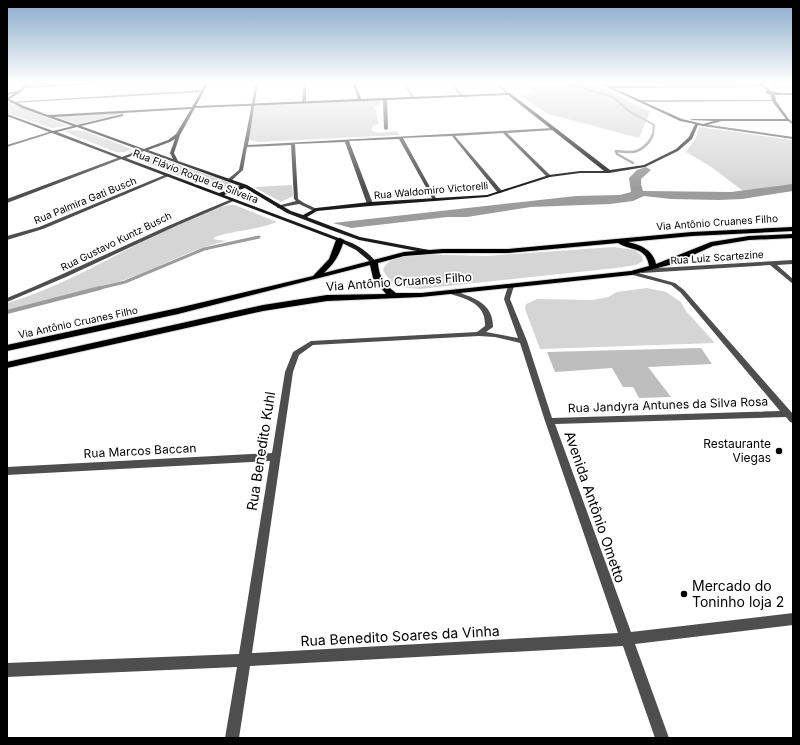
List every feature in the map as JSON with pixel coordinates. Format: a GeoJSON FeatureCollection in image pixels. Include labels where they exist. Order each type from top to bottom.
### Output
{"type":"FeatureCollection","features":[{"type":"Feature","properties":{"kind":"main road","name":"Via Antônio Cruanes Filho"},"geometry":{"type":"LineString","coordinates":[[7,348],[178,311],[404,254],[427,251],[507,251],[736,231],[793,229]]}},
{"type":"Feature","properties":{"kind":"main road","name":"Via Antônio Cruanes Filho"},"geometry":{"type":"LineString","coordinates":[[7,365],[263,308],[327,298],[394,296],[450,292],[630,273],[642,271],[670,262],[710,244],[749,238],[793,236]]}},
{"type":"Feature","properties":{"kind":"main road"},"geometry":{"type":"LineString","coordinates":[[313,278],[331,263],[336,256],[340,240]]}},
{"type":"Feature","properties":{"kind":"main road"},"geometry":{"type":"LineString","coordinates":[[611,241],[626,244],[648,253],[653,259],[653,267]]}},
{"type":"Feature","properties":{"kind":"main road"},"geometry":{"type":"LineString","coordinates":[[374,262],[377,280],[381,286],[394,296]]}},
{"type":"Feature","properties":{"kind":"street","name":"Rua Flávio Roque da Silveira"},"geometry":{"type":"LineString","coordinates":[[14,118],[221,194],[340,240],[356,247],[374,262]]}},
{"type":"Feature","properties":{"kind":"street","name":"Rua Flávio Roque da Silveira"},"geometry":{"type":"LineString","coordinates":[[52,118],[245,186],[279,207],[302,218],[359,238],[427,251]]}},
{"type":"Feature","properties":{"kind":"street"},"geometry":{"type":"LineString","coordinates":[[7,146],[53,132],[111,118]]}},
{"type":"Feature","properties":{"kind":"street"},"geometry":{"type":"LineString","coordinates":[[176,162],[172,153],[178,135],[188,118]]}},
{"type":"Feature","properties":{"kind":"street"},"geometry":{"type":"LineString","coordinates":[[229,180],[241,170],[250,118]]}},
{"type":"Feature","properties":{"kind":"street"},"geometry":{"type":"LineString","coordinates":[[386,118],[386,129]]}},
{"type":"Feature","properties":{"kind":"street"},"geometry":{"type":"LineString","coordinates":[[539,118],[609,172]]}},
{"type":"Feature","properties":{"kind":"street"},"geometry":{"type":"LineString","coordinates":[[676,118],[697,124],[793,138]]}},
{"type":"Feature","properties":{"kind":"street"},"geometry":{"type":"LineString","coordinates":[[681,120],[789,120],[793,124]]}},
{"type":"Feature","properties":{"kind":"street"},"geometry":{"type":"LineString","coordinates":[[703,125],[722,120]]}},
{"type":"Feature","properties":{"kind":"street","name":"Rua Waldomiro Victorelli"},"geometry":{"type":"LineString","coordinates":[[302,218],[316,210],[370,204],[487,196],[549,176],[580,172],[609,172],[645,166],[677,150],[690,138],[697,124]]}},
{"type":"Feature","properties":{"kind":"street"},"geometry":{"type":"LineString","coordinates":[[245,146],[553,129]]}},
{"type":"Feature","properties":{"kind":"street"},"geometry":{"type":"LineString","coordinates":[[504,132],[549,176]]}},
{"type":"Feature","properties":{"kind":"street"},"geometry":{"type":"LineString","coordinates":[[7,201],[169,141],[178,135]]}},
{"type":"Feature","properties":{"kind":"street"},"geometry":{"type":"LineString","coordinates":[[452,135],[500,192]]}},
{"type":"Feature","properties":{"kind":"street"},"geometry":{"type":"LineString","coordinates":[[401,138],[435,200]]}},
{"type":"Feature","properties":{"kind":"street"},"geometry":{"type":"LineString","coordinates":[[347,141],[370,204]]}},
{"type":"Feature","properties":{"kind":"street"},"geometry":{"type":"LineString","coordinates":[[293,144],[296,199],[316,210]]}},
{"type":"Feature","properties":{"kind":"street"},"geometry":{"type":"LineString","coordinates":[[132,147],[153,146]]}},
{"type":"Feature","properties":{"kind":"street","name":"Rua Palmira Gati Busch"},"geometry":{"type":"LineString","coordinates":[[7,238],[41,228],[169,175]]}},
{"type":"Feature","properties":{"kind":"street"},"geometry":{"type":"LineString","coordinates":[[221,194],[245,186]]}},
{"type":"Feature","properties":{"kind":"street","name":"Rua Gustavo Kuntz Busch"},"geometry":{"type":"LineString","coordinates":[[7,300],[46,285],[164,228],[234,200]]}},
{"type":"Feature","properties":{"kind":"street"},"geometry":{"type":"LineString","coordinates":[[279,207],[299,202]]}},
{"type":"Feature","properties":{"kind":"street","name":"Rua Luiz Scartezine"},"geometry":{"type":"LineString","coordinates":[[642,271],[793,262]]}},
{"type":"Feature","properties":{"kind":"street"},"geometry":{"type":"LineString","coordinates":[[771,263],[793,282]]}},
{"type":"Feature","properties":{"kind":"street"},"geometry":{"type":"LineString","coordinates":[[630,273],[665,282],[682,291],[790,417]]}},
{"type":"Feature","properties":{"kind":"street","name":"Avenida Antônio Ometto"},"geometry":{"type":"LineString","coordinates":[[511,286],[507,299],[523,340],[549,421],[662,738]]}},
{"type":"Feature","properties":{"kind":"street"},"geometry":{"type":"LineString","coordinates":[[450,292],[478,302],[487,311],[490,320],[489,327],[479,334]]}},
{"type":"Feature","properties":{"kind":"street","name":"Rua Benedito Kuhl"},"geometry":{"type":"LineString","coordinates":[[232,738],[288,372],[296,354],[311,343],[479,334],[523,340]]}},
{"type":"Feature","properties":{"kind":"street","name":"Rua Jandyra Antunes da Silva Rosa"},"geometry":{"type":"LineString","coordinates":[[549,421],[790,417]]}},
{"type":"Feature","properties":{"kind":"street","name":"Rua Marcos Baccan"},"geometry":{"type":"LineString","coordinates":[[7,471],[275,458]]}},
{"type":"Feature","properties":{"kind":"street","name":"Rua Benedito Soares da Vinha"},"geometry":{"type":"LineString","coordinates":[[7,670],[245,660],[626,639],[793,619]]}},
{"type":"Feature","properties":{"kind":"shaded area"},"geometry":{"type":"Polygon","coordinates":[[[21,118],[48,118],[66,126],[52,128],[21,118]]]}},
{"type":"Feature","properties":{"kind":"shaded area"},"geometry":{"type":"Polygon","coordinates":[[[57,118],[106,118],[78,124],[57,118]]]}},
{"type":"Feature","properties":{"kind":"shaded area"},"geometry":{"type":"Polygon","coordinates":[[[253,118],[378,118],[379,124],[373,126],[371,130],[378,133],[397,131],[399,135],[259,142],[248,140],[253,118]]]}},
{"type":"Feature","properties":{"kind":"shaded area"},"geometry":{"type":"Polygon","coordinates":[[[562,118],[648,118],[639,138],[562,118]]]}},
{"type":"Feature","properties":{"kind":"shaded area"},"geometry":{"type":"Polygon","coordinates":[[[699,127],[793,140],[793,185],[743,191],[710,166],[686,152],[696,138],[699,127]]]}},
{"type":"Feature","properties":{"kind":"shaded area"},"geometry":{"type":"Polygon","coordinates":[[[69,130],[84,131],[132,149],[125,152],[116,152],[65,132],[69,130]]]}},
{"type":"Feature","properties":{"kind":"shaded area"},"geometry":{"type":"Polygon","coordinates":[[[139,154],[147,154],[157,157],[231,183],[231,185],[222,189],[215,188],[173,174],[133,157],[139,154]]]}},
{"type":"Feature","properties":{"kind":"shaded area"},"geometry":{"type":"Polygon","coordinates":[[[646,167],[651,170],[641,179],[643,191],[731,192],[793,184],[793,191],[742,199],[719,200],[671,199],[644,196],[633,201],[610,204],[531,207],[467,217],[447,217],[351,228],[333,223],[576,196],[620,195],[631,192],[629,178],[637,170],[646,167]]]}},
{"type":"Feature","properties":{"kind":"shaded area"},"geometry":{"type":"Polygon","coordinates":[[[292,185],[293,196],[281,202],[254,187],[292,185]]]}},
{"type":"Feature","properties":{"kind":"shaded area"},"geometry":{"type":"Polygon","coordinates":[[[230,205],[235,205],[277,222],[262,227],[215,237],[213,239],[226,241],[213,244],[124,280],[7,312],[7,303],[29,296],[71,278],[201,214],[230,205]]]}},
{"type":"Feature","properties":{"kind":"shaded area"},"geometry":{"type":"Polygon","coordinates":[[[614,247],[635,250],[642,256],[643,261],[636,265],[616,268],[420,289],[403,287],[394,283],[383,270],[389,262],[406,254],[487,256],[614,247]]]}},
{"type":"Feature","properties":{"kind":"shaded area"},"geometry":{"type":"Polygon","coordinates":[[[647,288],[666,292],[681,302],[686,311],[715,343],[540,349],[525,309],[526,304],[537,299],[592,300],[608,297],[617,292],[647,288]]]}},
{"type":"Feature","properties":{"kind":"building"},"geometry":{"type":"Polygon","coordinates":[[[701,348],[712,364],[648,367],[671,397],[639,398],[633,387],[623,387],[612,368],[555,372],[547,352],[701,348]]]}},
{"type":"Feature","properties":{"kind":"waterway"},"geometry":{"type":"LineString","coordinates":[[641,118],[654,125],[653,135]]}},
{"type":"Feature","properties":{"kind":"waterway"},"geometry":{"type":"LineString","coordinates":[[633,163],[617,154],[616,151],[637,151],[650,141],[653,134]]}},
{"type":"Feature","properties":{"kind":"waterway"},"geometry":{"type":"LineString","coordinates":[[98,289],[125,282],[204,249],[259,237]]}},
{"type":"Feature","properties":{"kind":"waterway"},"geometry":{"type":"LineString","coordinates":[[7,312],[98,289]]}},
{"type":"Feature","properties":{"kind":"place","name":"Restaurante Viegas"},"geometry":{"type":"Point","coordinates":[779,451]}},
{"type":"Feature","properties":{"kind":"place","name":"Mercado do Toninho loja 2"},"geometry":{"type":"Point","coordinates":[684,594]}}]}
